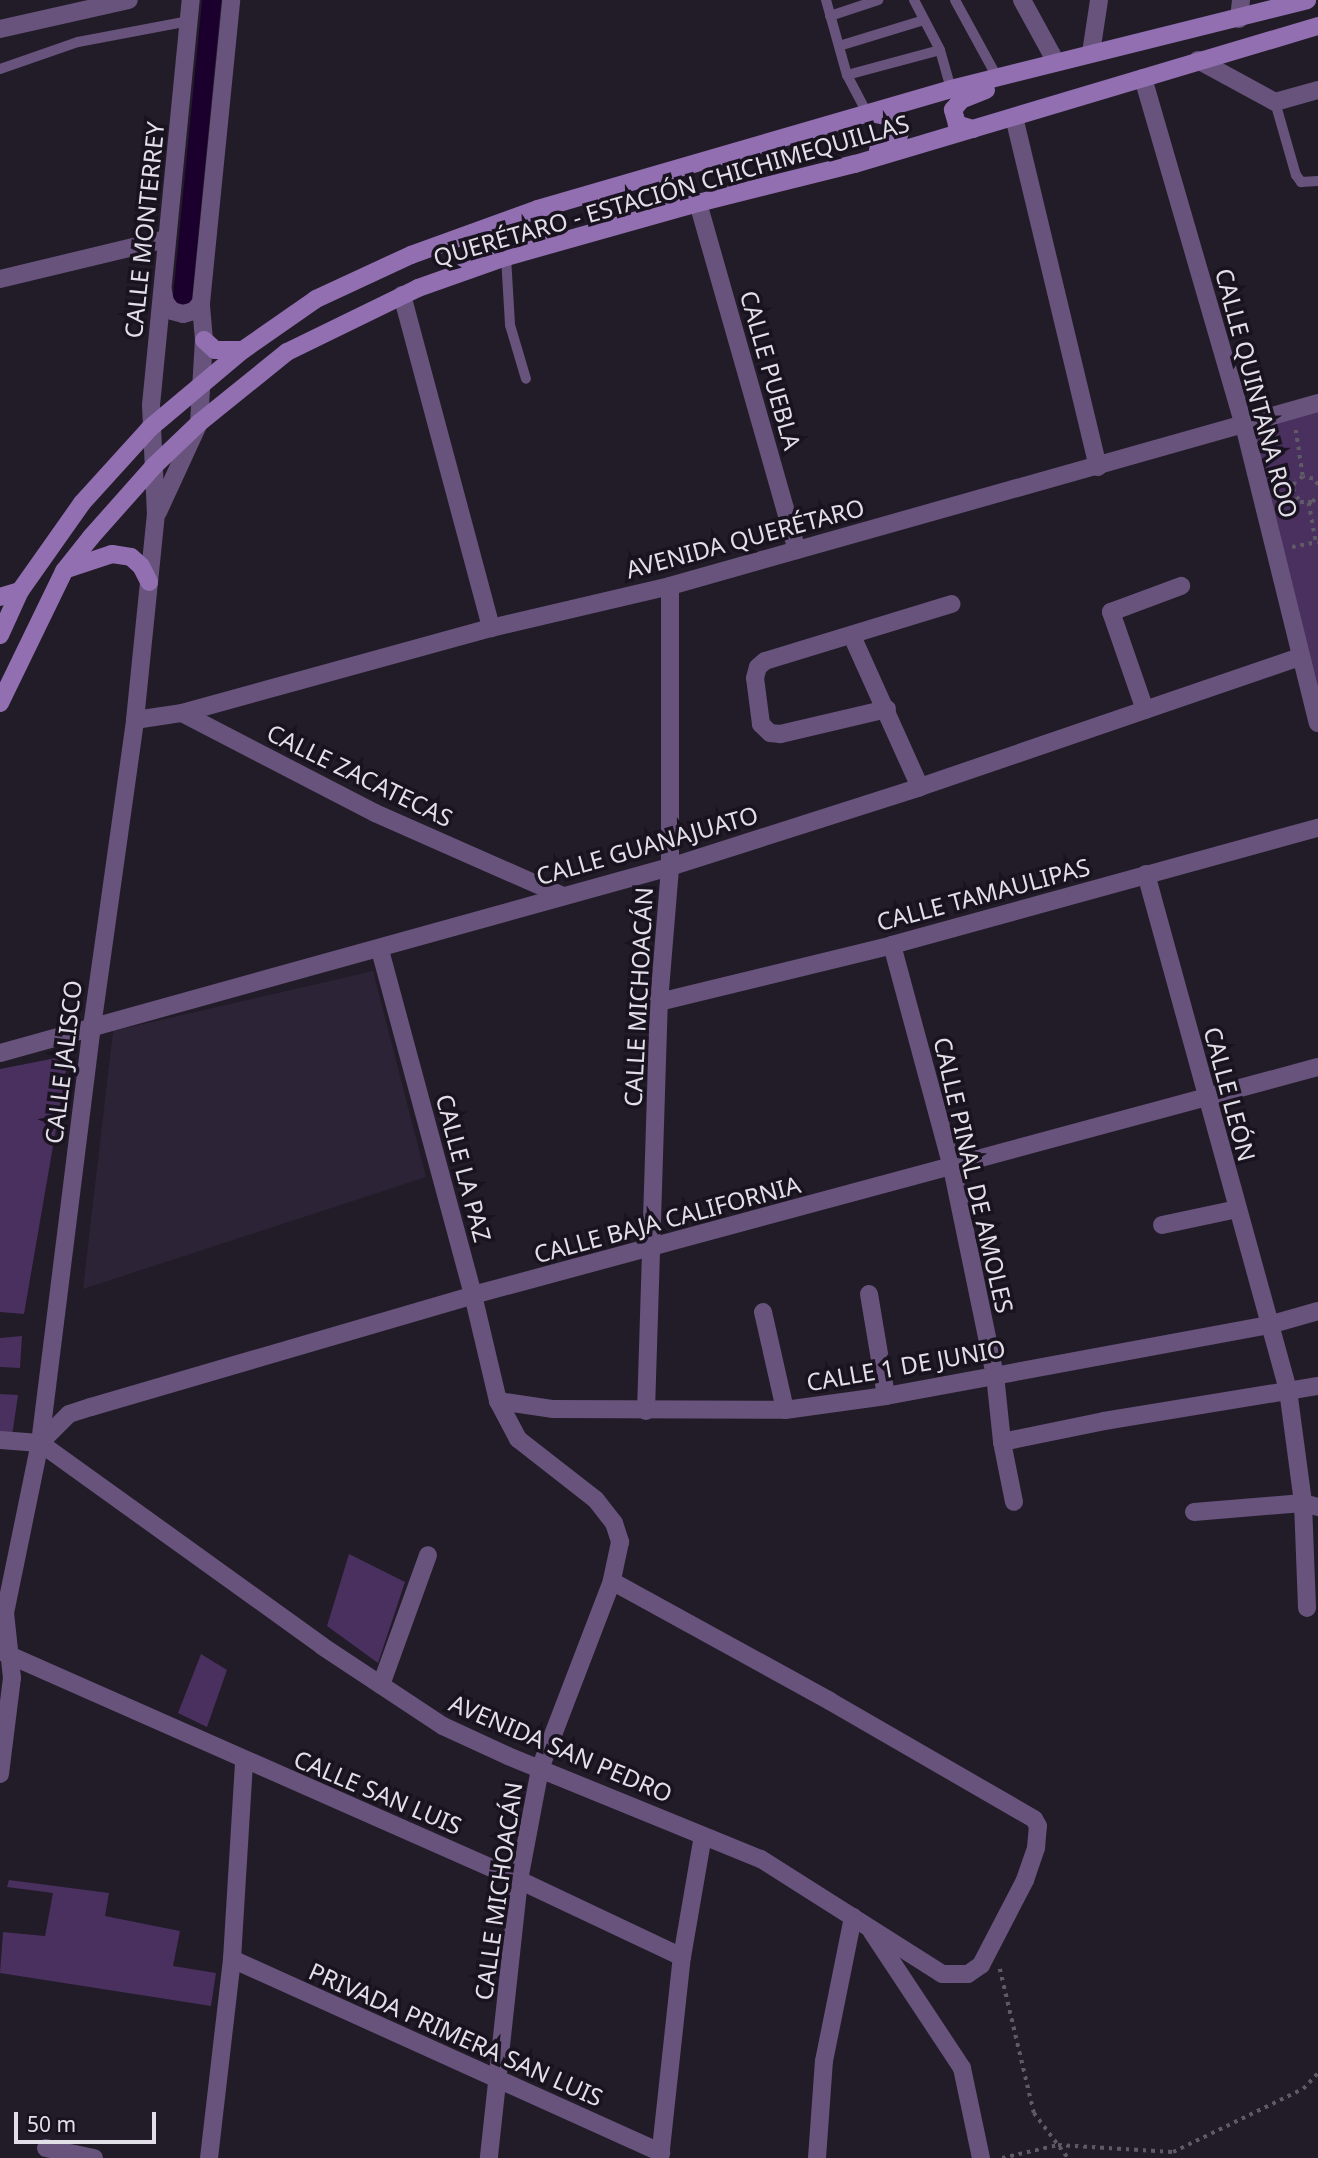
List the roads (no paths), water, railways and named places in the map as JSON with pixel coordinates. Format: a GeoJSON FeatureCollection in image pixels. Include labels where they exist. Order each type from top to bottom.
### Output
{"type":"FeatureCollection","features":[{"type":"Feature","properties":{"kind":"main road","name":"QUERÉTARO - ESTACIÓN CHICHIMEQUILLAS"},"geometry":{"type":"LineString","coordinates":[[0,635],[20,591],[82,503],[150,428],[243,350],[316,299],[411,255],[538,209],[951,89],[1307,0]]}},
{"type":"Feature","properties":{"kind":"main road","name":"QUERÉTARO - ESTACIÓN CHICHIMEQUILLAS"},"geometry":{"type":"LineString","coordinates":[[0,703],[16,664],[64,571],[154,466],[199,423],[287,352],[402,295],[506,257],[698,203],[855,164],[1318,26]]}},
{"type":"Feature","properties":{"kind":"main road"},"geometry":{"type":"LineString","coordinates":[[973,129],[963,128],[954,117],[953,110],[961,100],[1163,37]]}},
{"type":"Feature","properties":{"kind":"main road"},"geometry":{"type":"LineString","coordinates":[[855,164],[900,136],[899,123],[894,118],[867,113]]}},
{"type":"Feature","properties":{"kind":"main road"},"geometry":{"type":"LineString","coordinates":[[204,340],[215,350],[243,350]]}},
{"type":"Feature","properties":{"kind":"main road"},"geometry":{"type":"LineString","coordinates":[[64,571],[94,558],[112,554],[131,557],[141,566],[149,582]]}},
{"type":"Feature","properties":{"kind":"main road"},"geometry":{"type":"LineString","coordinates":[[0,597],[20,591]]}},
{"type":"Feature","properties":{"kind":"street"},"geometry":{"type":"LineString","coordinates":[[0,30],[129,0]]}},
{"type":"Feature","properties":{"kind":"street","name":"CALLE MONTERREY"},"geometry":{"type":"LineString","coordinates":[[154,466],[150,428],[191,0]]}},
{"type":"Feature","properties":{"kind":"street"},"geometry":{"type":"LineString","coordinates":[[199,423],[204,340],[201,303],[231,0]]}},
{"type":"Feature","properties":{"kind":"street"},"geometry":{"type":"LineString","coordinates":[[1022,0],[1056,62]]}},
{"type":"Feature","properties":{"kind":"street"},"geometry":{"type":"LineString","coordinates":[[1091,53],[1099,0]]}},
{"type":"Feature","properties":{"kind":"street"},"geometry":{"type":"LineString","coordinates":[[1239,19],[1241,0]]}},
{"type":"Feature","properties":{"kind":"street"},"geometry":{"type":"LineString","coordinates":[[1198,60],[1275,102],[1318,90]]}},
{"type":"Feature","properties":{"kind":"street","name":"CALLE QUINTANA ROO"},"geometry":{"type":"LineString","coordinates":[[1143,78],[1244,425],[1318,723]]}},
{"type":"Feature","properties":{"kind":"street"},"geometry":{"type":"LineString","coordinates":[[1014,117],[1098,467]]}},
{"type":"Feature","properties":{"kind":"street","name":"CALLE PUEBLA"},"geometry":{"type":"LineString","coordinates":[[698,203],[797,550]]}},
{"type":"Feature","properties":{"kind":"street"},"geometry":{"type":"LineString","coordinates":[[0,279],[166,239]]}},
{"type":"Feature","properties":{"kind":"street"},"geometry":{"type":"LineString","coordinates":[[163,291],[165,302],[172,311],[183,314],[194,311],[201,303]]}},
{"type":"Feature","properties":{"kind":"street"},"geometry":{"type":"LineString","coordinates":[[402,295],[491,628]]}},
{"type":"Feature","properties":{"kind":"street","name":"AVENIDA QUERÉTARO"},"geometry":{"type":"LineString","coordinates":[[183,713],[491,628],[670,586],[1318,403]]}},
{"type":"Feature","properties":{"kind":"street","name":"CALLE JALISCO"},"geometry":{"type":"LineString","coordinates":[[156,515],[199,423]]}},
{"type":"Feature","properties":{"kind":"street","name":"CALLE JALISCO"},"geometry":{"type":"LineString","coordinates":[[0,1774],[12,1678],[3,1618],[40,1443],[92,1027],[135,720],[156,515],[154,466]]}},
{"type":"Feature","properties":{"kind":"street","name":"CALLE MICHOACÁN"},"geometry":{"type":"LineString","coordinates":[[646,1410],[659,1002],[670,867],[670,586]]}},
{"type":"Feature","properties":{"kind":"street"},"geometry":{"type":"LineString","coordinates":[[1145,710],[1111,612],[1181,586]]}},
{"type":"Feature","properties":{"kind":"street"},"geometry":{"type":"LineString","coordinates":[[887,709],[780,734],[770,733],[761,724],[755,678],[758,667],[765,661],[951,604]]}},
{"type":"Feature","properties":{"kind":"street"},"geometry":{"type":"LineString","coordinates":[[852,636],[920,787]]}},
{"type":"Feature","properties":{"kind":"street","name":"CALLE GUANAJUATO"},"geometry":{"type":"LineString","coordinates":[[0,1054],[670,867],[920,787],[1300,657]]}},
{"type":"Feature","properties":{"kind":"street"},"geometry":{"type":"LineString","coordinates":[[135,720],[183,713]]}},
{"type":"Feature","properties":{"kind":"street","name":"CALLE ZACATECAS"},"geometry":{"type":"LineString","coordinates":[[183,713],[375,813],[563,895]]}},
{"type":"Feature","properties":{"kind":"street","name":"CALLE TAMAULIPAS"},"geometry":{"type":"LineString","coordinates":[[659,1002],[892,945],[1318,828]]}},
{"type":"Feature","properties":{"kind":"street","name":"CALLE LEÓN"},"geometry":{"type":"LineString","coordinates":[[1146,874],[1269,1325]]}},
{"type":"Feature","properties":{"kind":"street","name":"CALLE PINAL DE AMOLES"},"geometry":{"type":"LineString","coordinates":[[892,945],[952,1168],[995,1375],[1002,1442],[1014,1502]]}},
{"type":"Feature","properties":{"kind":"street","name":"CALLE LA PAZ"},"geometry":{"type":"LineString","coordinates":[[380,950],[473,1295],[498,1401]]}},
{"type":"Feature","properties":{"kind":"street","name":"CALLE BAJA CALIFORNIA"},"geometry":{"type":"LineString","coordinates":[[40,1443],[69,1414],[473,1295],[653,1249],[1318,1067]]}},
{"type":"Feature","properties":{"kind":"street"},"geometry":{"type":"LineString","coordinates":[[1162,1225],[1237,1209]]}},
{"type":"Feature","properties":{"kind":"street"},"geometry":{"type":"LineString","coordinates":[[869,1294],[887,1396]]}},
{"type":"Feature","properties":{"kind":"street","name":"CALLE 1 DE JUNIO"},"geometry":{"type":"LineString","coordinates":[[498,1401],[553,1409],[785,1410],[887,1396],[1269,1325],[1318,1311]]}},
{"type":"Feature","properties":{"kind":"street"},"geometry":{"type":"LineString","coordinates":[[763,1312],[785,1410]]}},
{"type":"Feature","properties":{"kind":"street"},"geometry":{"type":"LineString","coordinates":[[1269,1325],[1288,1390],[1310,1505],[1307,1608]]}},
{"type":"Feature","properties":{"kind":"street"},"geometry":{"type":"LineString","coordinates":[[1002,1442],[1318,1386]]}},
{"type":"Feature","properties":{"kind":"street","name":"CALLE MICHOACÁN"},"geometry":{"type":"LineString","coordinates":[[489,2158],[519,1880],[540,1769],[612,1581],[620,1542],[614,1523],[596,1500],[518,1439],[498,1401]]}},
{"type":"Feature","properties":{"kind":"street"},"geometry":{"type":"LineString","coordinates":[[0,1440],[40,1443]]}},
{"type":"Feature","properties":{"kind":"street","name":"AVENIDA SAN PEDRO"},"geometry":{"type":"LineString","coordinates":[[40,1443],[443,1726],[540,1769],[761,1859],[942,1974],[968,1974],[981,1965],[1025,1880],[1037,1847],[1038,1826],[1034,1819],[612,1581]]}},
{"type":"Feature","properties":{"kind":"street"},"geometry":{"type":"LineString","coordinates":[[1194,1512],[1310,1505]]}},
{"type":"Feature","properties":{"kind":"street"},"geometry":{"type":"LineString","coordinates":[[381,1685],[428,1555]]}},
{"type":"Feature","properties":{"kind":"street","name":"CALLE SAN LUIS"},"geometry":{"type":"LineString","coordinates":[[6,1652],[244,1761],[519,1880],[682,1957]]}},
{"type":"Feature","properties":{"kind":"street"},"geometry":{"type":"LineString","coordinates":[[209,2158],[232,1959],[244,1761]]}},
{"type":"Feature","properties":{"kind":"street"},"geometry":{"type":"LineString","coordinates":[[660,2155],[682,1957],[704,1836]]}},
{"type":"Feature","properties":{"kind":"street"},"geometry":{"type":"LineString","coordinates":[[817,2158],[824,2061],[853,1917]]}},
{"type":"Feature","properties":{"kind":"street"},"geometry":{"type":"LineString","coordinates":[[870,1929],[961,2068],[982,2158]]}},
{"type":"Feature","properties":{"kind":"street","name":"PRIVADA PRIMERA SAN LUIS"},"geometry":{"type":"LineString","coordinates":[[232,1959],[660,2155]]}},
{"type":"Feature","properties":{"kind":"street"},"geometry":{"type":"LineString","coordinates":[[46,2148],[94,2158]]}},
{"type":"Feature","properties":{"kind":"lane"},"geometry":{"type":"LineString","coordinates":[[826,0],[847,75],[867,113]]}},
{"type":"Feature","properties":{"kind":"lane"},"geometry":{"type":"LineString","coordinates":[[830,16],[877,0]]}},
{"type":"Feature","properties":{"kind":"lane"},"geometry":{"type":"LineString","coordinates":[[914,0],[940,50],[951,89]]}},
{"type":"Feature","properties":{"kind":"lane"},"geometry":{"type":"LineString","coordinates":[[955,0],[997,77]]}},
{"type":"Feature","properties":{"kind":"lane"},"geometry":{"type":"LineString","coordinates":[[839,46],[924,19]]}},
{"type":"Feature","properties":{"kind":"lane"},"geometry":{"type":"LineString","coordinates":[[0,69],[78,42],[189,21]]}},
{"type":"Feature","properties":{"kind":"lane"},"geometry":{"type":"LineString","coordinates":[[847,75],[940,50]]}},
{"type":"Feature","properties":{"kind":"lane"},"geometry":{"type":"LineString","coordinates":[[1275,102],[1296,175],[1301,182],[1318,181]]}},
{"type":"Feature","properties":{"kind":"lane"},"geometry":{"type":"LineString","coordinates":[[506,257],[510,325],[526,379]]}},
{"type":"Feature","properties":{"kind":"waterway"},"geometry":{"type":"LineString","coordinates":[[182,297],[211,0]]}}]}
